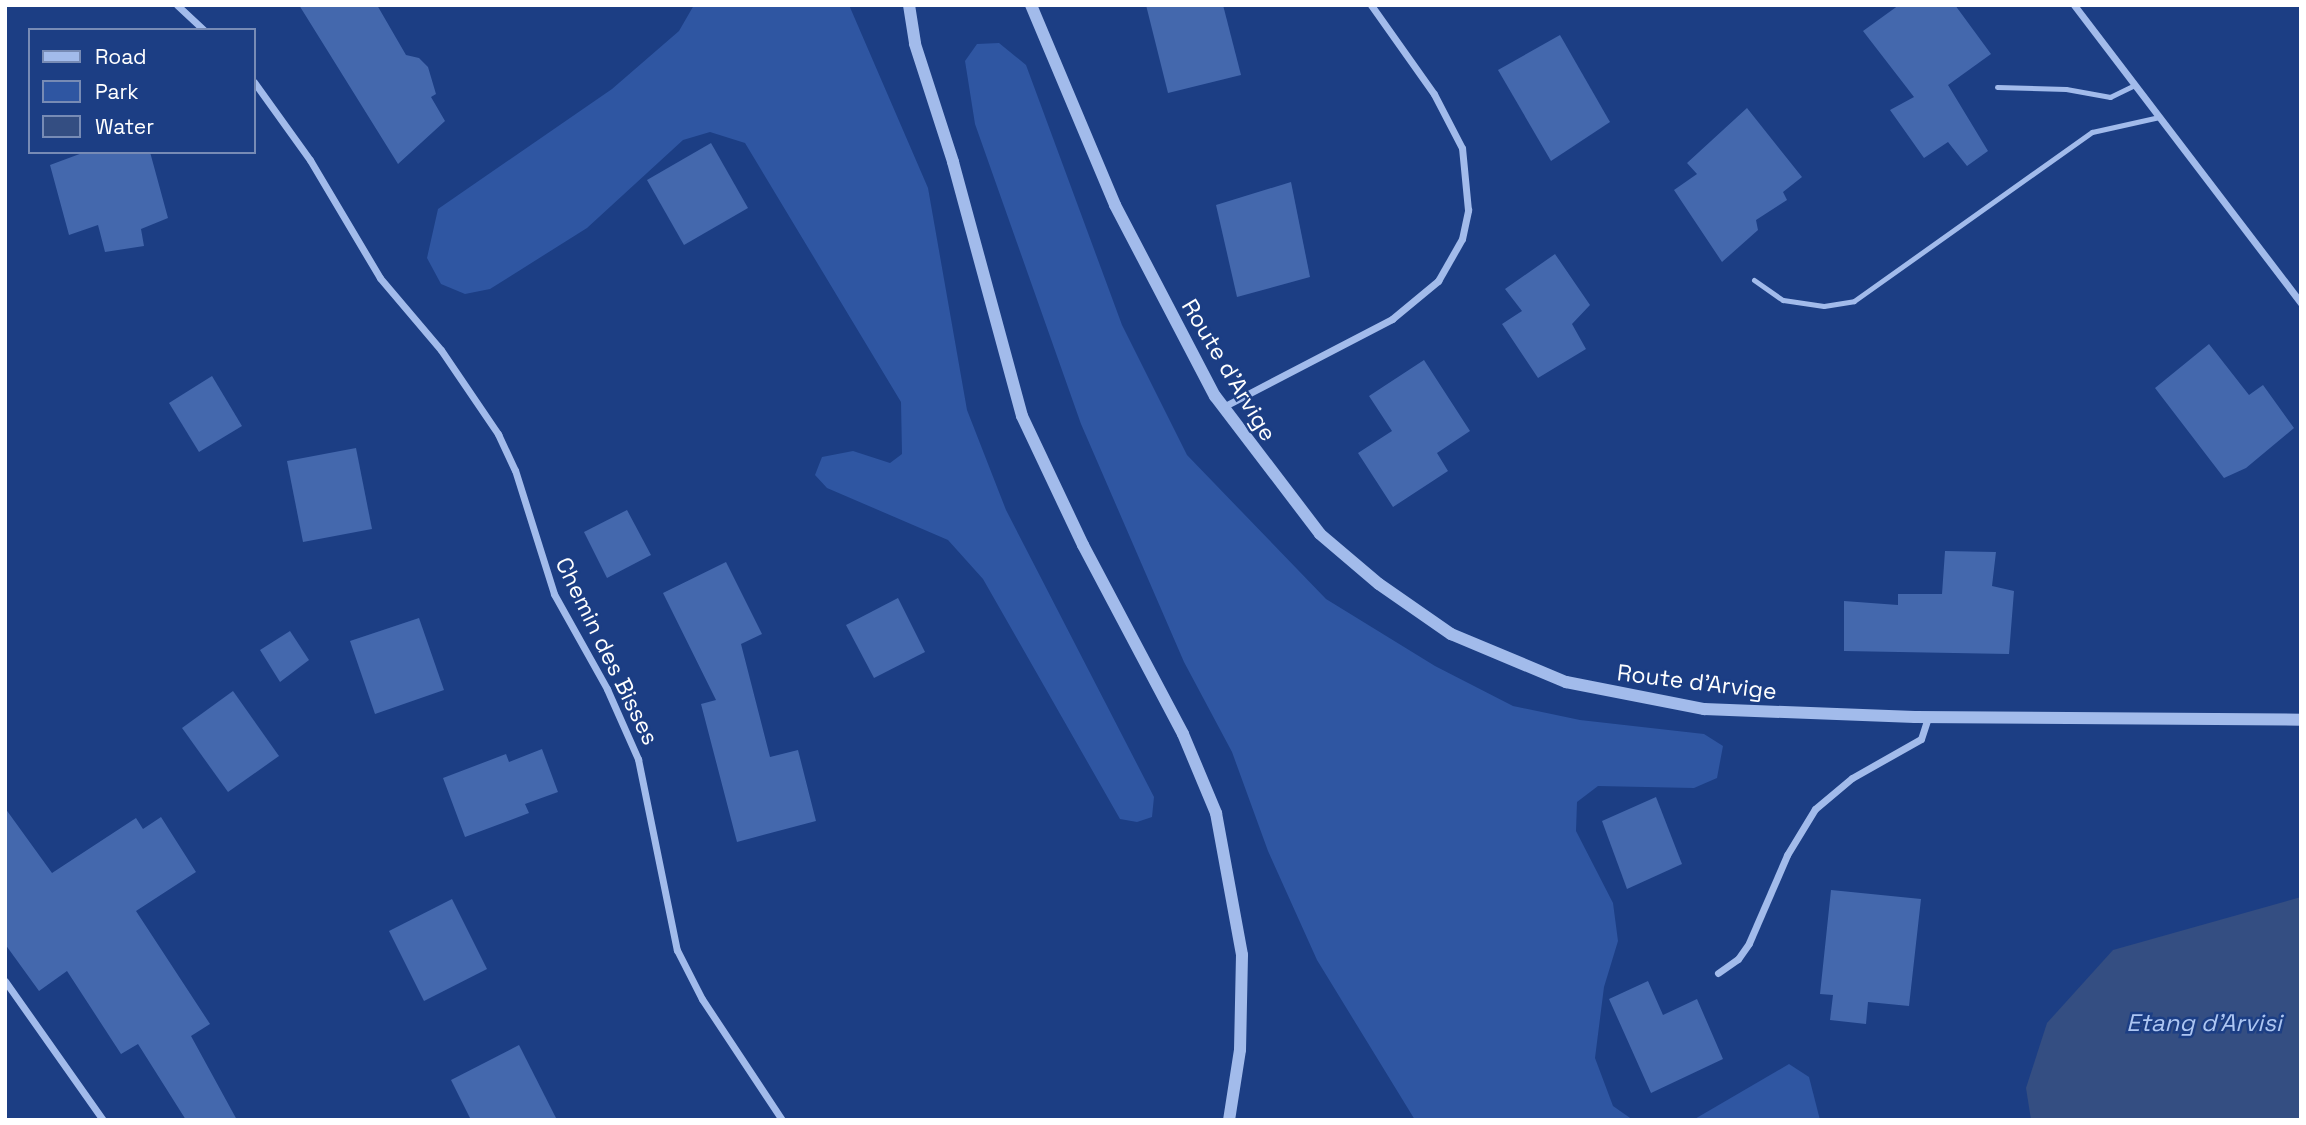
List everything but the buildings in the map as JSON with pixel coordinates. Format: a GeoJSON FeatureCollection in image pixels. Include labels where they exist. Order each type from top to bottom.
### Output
{"type":"FeatureCollection","features":[{"type":"Feature","properties":{"kind":"street"},"geometry":{"type":"LineString","coordinates":[[177,5],[202,28]]}},
{"type":"Feature","properties":{"kind":"street"},"geometry":{"type":"LineString","coordinates":[[909,5],[915,44],[953,162],[1022,416],[1083,545],[1183,734],[1216,813],[1242,955],[1240,1050],[1229,1120]]}},
{"type":"Feature","properties":{"kind":"street","name":"Route d'Arvige"},"geometry":{"type":"LineString","coordinates":[[1031,5],[1115,205],[1198,368],[1223,407],[1263,465],[1345,557],[1451,634],[1492,654],[1566,682],[1655,703],[1759,713],[2301,720]]}},
{"type":"Feature","properties":{"kind":"street"},"geometry":{"type":"LineString","coordinates":[[1223,407],[1392,319],[1437,281],[1462,239],[1468,210],[1462,148],[1434,94],[1371,5]]}},
{"type":"Feature","properties":{"kind":"street"},"geometry":{"type":"LineString","coordinates":[[2074,5],[2301,303]]}},
{"type":"Feature","properties":{"kind":"street","name":"Chemin des Bisses"},"geometry":{"type":"LineString","coordinates":[[256,85],[310,160],[380,278],[442,350],[498,434],[515,470],[554,594],[607,690],[638,759],[677,950],[702,999],[782,1120]]}},
{"type":"Feature","properties":{"kind":"street"},"geometry":{"type":"LineString","coordinates":[[1718,973],[1738,959],[1749,943],[1787,855],[1815,809],[1852,778],[1921,739],[1928,717]]}},
{"type":"Feature","properties":{"kind":"street"},"geometry":{"type":"LineString","coordinates":[[5,981],[103,1120]]}},
{"type":"Feature","properties":{"kind":"lane"},"geometry":{"type":"LineString","coordinates":[[1997,87],[2066,89],[2110,97],[2135,85]]}},
{"type":"Feature","properties":{"kind":"lane"},"geometry":{"type":"LineString","coordinates":[[1754,280],[1783,300],[1824,306],[1854,301],[2092,132],[2159,117]]}},
{"type":"Feature","properties":{"kind":"green space"},"geometry":{"type":"Polygon","coordinates":[[[694,5],[849,5],[928,188],[967,410],[1006,510],[1154,797],[1152,817],[1137,822],[1120,819],[983,579],[948,540],[827,488],[815,475],[822,457],[853,451],[890,463],[902,454],[901,402],[745,143],[710,132],[683,140],[587,228],[490,289],[465,294],[441,284],[427,258],[438,209],[612,89],[679,31],[694,5]]]}},
{"type":"Feature","properties":{"kind":"green space"},"geometry":{"type":"Polygon","coordinates":[[[999,43],[1026,65],[1122,325],[1187,455],[1326,599],[1435,666],[1513,706],[1580,720],[1704,734],[1723,746],[1717,778],[1694,788],[1598,786],[1577,802],[1576,831],[1613,903],[1618,941],[1604,987],[1595,1058],[1613,1106],[1633,1120],[1415,1120],[1317,960],[1268,851],[1232,752],[1184,662],[1081,424],[975,124],[965,61],[977,44],[999,43]]]}},
{"type":"Feature","properties":{"kind":"green space"},"geometry":{"type":"Polygon","coordinates":[[[1789,1064],[1809,1077],[1820,1120],[1693,1120],[1789,1064]]]}},
{"type":"Feature","properties":{"kind":"water","name":"Etang d'Arvisi"},"geometry":{"type":"Polygon","coordinates":[[[2301,897],[2301,1120],[2031,1120],[2026,1088],[2047,1023],[2113,950],[2301,897]]]}}]}
